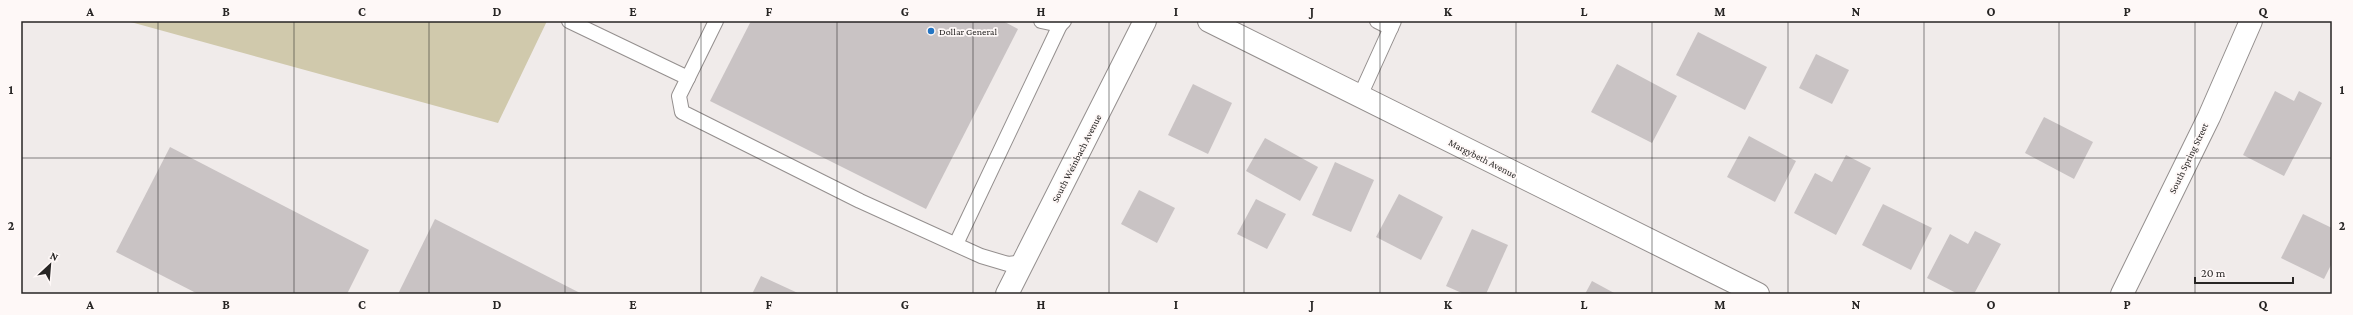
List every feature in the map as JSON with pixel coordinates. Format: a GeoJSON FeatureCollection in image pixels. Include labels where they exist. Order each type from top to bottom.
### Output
{"type":"FeatureCollection","features":[{"type":"Feature","properties":{"kind":"street","name":"South Weinbach Avenue"},"geometry":{"type":"LineString","coordinates":[[1007,294],[1145,21]]}},
{"type":"Feature","properties":{"kind":"street","name":"Margybeth Avenue"},"geometry":{"type":"LineString","coordinates":[[1209,21],[1758,294]]}},
{"type":"Feature","properties":{"kind":"street","name":"South Spring Street"},"geometry":{"type":"LineString","coordinates":[[2122,294],[2209,117],[2251,21]]}},
{"type":"Feature","properties":{"kind":"lane"},"geometry":{"type":"LineString","coordinates":[[569,21],[688,78]]}},
{"type":"Feature","properties":{"kind":"lane"},"geometry":{"type":"LineString","coordinates":[[716,21],[679,96],[682,112],[860,202],[995,261],[1008,264],[1024,262]]}},
{"type":"Feature","properties":{"kind":"lane"},"geometry":{"type":"LineString","coordinates":[[956,244],[1062,23],[1041,21]]}},
{"type":"Feature","properties":{"kind":"lane"},"geometry":{"type":"LineString","coordinates":[[1360,96],[1392,25],[1377,21]]}},
{"type":"Feature","properties":{"kind":"shaded area"},"geometry":{"type":"Polygon","coordinates":[[[127,21],[547,21],[498,123],[127,21]]]}},
{"type":"Feature","properties":{"kind":"building"},"geometry":{"type":"Polygon","coordinates":[[[751,21],[1003,21],[1018,29],[926,209],[710,101],[751,21]]]}},
{"type":"Feature","properties":{"kind":"building"},"geometry":{"type":"Polygon","coordinates":[[[1698,32],[1767,67],[1745,110],[1676,75],[1698,32]]]}},
{"type":"Feature","properties":{"kind":"building"},"geometry":{"type":"Polygon","coordinates":[[[1816,54],[1849,70],[1832,104],[1799,88],[1816,54]]]}},
{"type":"Feature","properties":{"kind":"building"},"geometry":{"type":"Polygon","coordinates":[[[1617,64],[1677,96],[1652,143],[1591,112],[1617,64]]]}},
{"type":"Feature","properties":{"kind":"building"},"geometry":{"type":"Polygon","coordinates":[[[1193,84],[1232,103],[1208,154],[1168,135],[1193,84]]]}},
{"type":"Feature","properties":{"kind":"building"},"geometry":{"type":"Polygon","coordinates":[[[2275,91],[2294,101],[2299,91],[2322,103],[2284,176],[2243,155],[2275,91]]]}},
{"type":"Feature","properties":{"kind":"building"},"geometry":{"type":"Polygon","coordinates":[[[2044,117],[2093,142],[2074,179],[2025,153],[2044,117]]]}},
{"type":"Feature","properties":{"kind":"building"},"geometry":{"type":"Polygon","coordinates":[[[1749,136],[1796,161],[1775,202],[1727,177],[1749,136]]]}},
{"type":"Feature","properties":{"kind":"building"},"geometry":{"type":"Polygon","coordinates":[[[1265,138],[1318,167],[1300,201],[1246,171],[1265,138]]]}},
{"type":"Feature","properties":{"kind":"building"},"geometry":{"type":"Polygon","coordinates":[[[170,147],[369,250],[347,294],[198,294],[116,252],[170,147]]]}},
{"type":"Feature","properties":{"kind":"building"},"geometry":{"type":"Polygon","coordinates":[[[1846,155],[1871,168],[1836,235],[1794,213],[1815,173],[1832,182],[1846,155]]]}},
{"type":"Feature","properties":{"kind":"building"},"geometry":{"type":"Polygon","coordinates":[[[1335,162],[1374,180],[1351,232],[1312,215],[1335,162]]]}},
{"type":"Feature","properties":{"kind":"building"},"geometry":{"type":"Polygon","coordinates":[[[1139,190],[1175,208],[1157,243],[1121,224],[1139,190]]]}},
{"type":"Feature","properties":{"kind":"building"},"geometry":{"type":"Polygon","coordinates":[[[1399,194],[1443,217],[1421,260],[1376,237],[1399,194]]]}},
{"type":"Feature","properties":{"kind":"building"},"geometry":{"type":"Polygon","coordinates":[[[1256,199],[1286,214],[1267,249],[1237,234],[1256,199]]]}},
{"type":"Feature","properties":{"kind":"building"},"geometry":{"type":"Polygon","coordinates":[[[1883,204],[1932,228],[1911,270],[1862,245],[1883,204]]]}},
{"type":"Feature","properties":{"kind":"building"},"geometry":{"type":"Polygon","coordinates":[[[2303,214],[2332,228],[2332,263],[2324,279],[2281,258],[2303,214]]]}},
{"type":"Feature","properties":{"kind":"building"},"geometry":{"type":"Polygon","coordinates":[[[435,219],[582,294],[398,294],[435,219]]]}},
{"type":"Feature","properties":{"kind":"building"},"geometry":{"type":"Polygon","coordinates":[[[1472,229],[1508,245],[1486,294],[1464,294],[1446,286],[1472,229]]]}},
{"type":"Feature","properties":{"kind":"building"},"geometry":{"type":"Polygon","coordinates":[[[1975,231],[2001,244],[1974,294],[1958,294],[1927,278],[1950,234],[1968,244],[1975,231]]]}},
{"type":"Feature","properties":{"kind":"building"},"geometry":{"type":"Polygon","coordinates":[[[761,276],[800,294],[752,294],[761,276]]]}},
{"type":"Feature","properties":{"kind":"building"},"geometry":{"type":"Polygon","coordinates":[[[1592,281],[1616,294],[1585,294],[1592,281]]]}},
{"type":"Feature","properties":{"kind":"place","name":"Dollar General"},"geometry":{"type":"Point","coordinates":[931,31]}}]}
